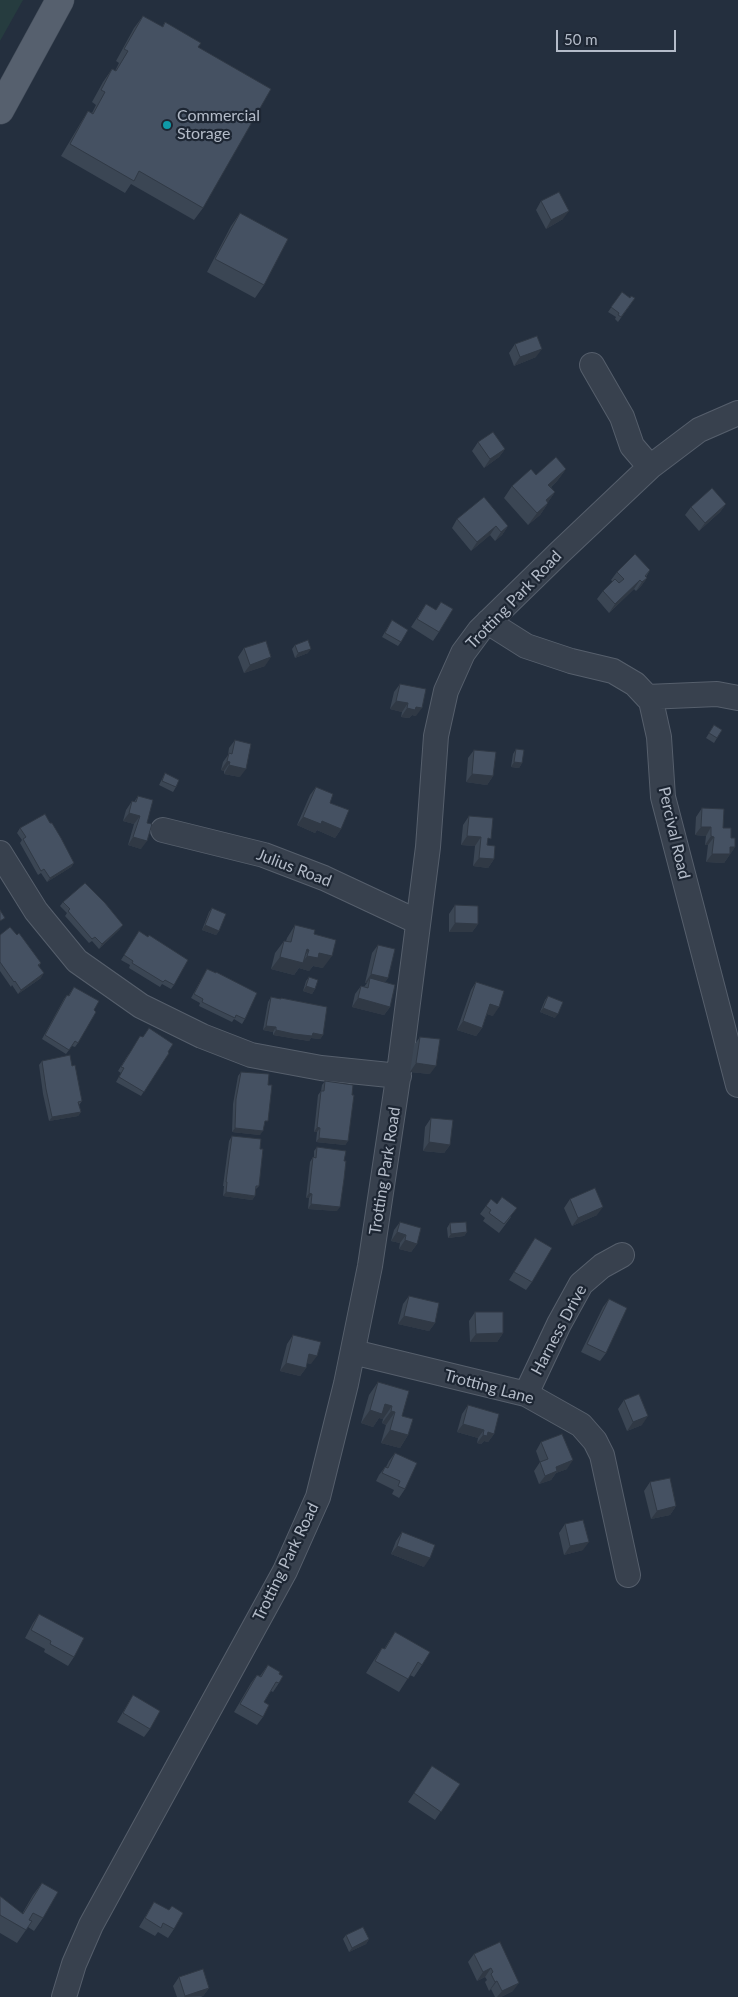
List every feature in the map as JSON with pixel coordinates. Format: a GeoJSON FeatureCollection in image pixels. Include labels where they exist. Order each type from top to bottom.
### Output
{"type":"FeatureCollection","features":[{"type":"Feature","properties":{"kind":"main road"},"geometry":{"type":"LineString","coordinates":[[0,110],[60,0]]}},
{"type":"Feature","properties":{"kind":"street"},"geometry":{"type":"LineString","coordinates":[[592,365],[622,417],[632,446],[650,467]]}},
{"type":"Feature","properties":{"kind":"street","name":"Trotting Park Road"},"geometry":{"type":"LineString","coordinates":[[64,1997],[74,1964],[91,1925],[285,1571],[318,1497],[353,1352],[370,1266],[399,1076],[428,847],[436,736],[446,691],[463,652],[488,622],[650,467],[699,430],[738,412]]}},
{"type":"Feature","properties":{"kind":"street","name":"Percival Road"},"geometry":{"type":"LineString","coordinates":[[488,622],[526,646],[571,661],[613,671],[635,684],[651,702],[659,737],[663,797],[738,1085]]}},
{"type":"Feature","properties":{"kind":"street"},"geometry":{"type":"LineString","coordinates":[[647,697],[717,694],[738,698]]}},
{"type":"Feature","properties":{"kind":"street","name":"Julius Road"},"geometry":{"type":"LineString","coordinates":[[164,830],[264,855],[324,878],[418,922]]}},
{"type":"Feature","properties":{"kind":"street"},"geometry":{"type":"LineString","coordinates":[[0,853],[36,911],[77,960],[140,1006],[202,1036],[251,1055],[321,1068],[399,1076]]}},
{"type":"Feature","properties":{"kind":"street","name":"Harness Drive"},"geometry":{"type":"LineString","coordinates":[[526,1394],[559,1324],[581,1284],[602,1266],[622,1255]]}},
{"type":"Feature","properties":{"kind":"street","name":"Trotting Lane"},"geometry":{"type":"LineString","coordinates":[[353,1352],[526,1394],[581,1425],[595,1441],[602,1455],[628,1575]]}},
{"type":"Feature","properties":{"kind":"green space"},"geometry":{"type":"Polygon","coordinates":[[[0,0],[23,0],[0,41],[0,0]]]}},
{"type":"Feature","properties":{"kind":"building","name":"Commercial Storage"},"geometry":{"type":"Polygon","coordinates":[[[143,16],[163,27],[165,22],[201,43],[198,47],[271,89],[203,208],[139,171],[134,181],[70,144],[88,111],[93,114],[105,92],[101,90],[112,69],[116,71],[128,51],[124,49],[143,16]]]}},
{"type":"Feature","properties":{"kind":"building"},"geometry":{"type":"Polygon","coordinates":[[[559,192],[569,211],[551,220],[541,201],[559,192]]]}},
{"type":"Feature","properties":{"kind":"building"},"geometry":{"type":"Polygon","coordinates":[[[240,213],[288,239],[264,285],[215,259],[240,213]]]}},
{"type":"Feature","properties":{"kind":"building"},"geometry":{"type":"Polygon","coordinates":[[[622,292],[630,298],[631,296],[635,298],[621,317],[611,307],[622,292]]]}},
{"type":"Feature","properties":{"kind":"building"},"geometry":{"type":"Polygon","coordinates":[[[537,336],[542,349],[520,357],[515,344],[537,336]]]}},
{"type":"Feature","properties":{"kind":"building"},"geometry":{"type":"Polygon","coordinates":[[[493,432],[505,449],[490,459],[478,442],[493,432]]]}},
{"type":"Feature","properties":{"kind":"building"},"geometry":{"type":"Polygon","coordinates":[[[556,457],[566,469],[548,485],[555,492],[546,500],[548,503],[537,513],[512,486],[531,469],[536,475],[556,457]]]}},
{"type":"Feature","properties":{"kind":"building"},"geometry":{"type":"Polygon","coordinates":[[[712,488],[726,504],[705,523],[691,507],[712,488]]]}},
{"type":"Feature","properties":{"kind":"building"},"geometry":{"type":"Polygon","coordinates":[[[484,497],[508,526],[501,532],[496,526],[477,542],[457,519],[484,497]]]}},
{"type":"Feature","properties":{"kind":"building"},"geometry":{"type":"Polygon","coordinates":[[[635,554],[650,570],[645,576],[647,578],[642,582],[640,580],[615,604],[603,591],[615,579],[619,583],[624,579],[617,572],[635,554]]]}},
{"type":"Feature","properties":{"kind":"building"},"geometry":{"type":"Polygon","coordinates":[[[441,602],[453,609],[439,632],[417,619],[426,604],[436,610],[441,602]]]}},
{"type":"Feature","properties":{"kind":"building"},"geometry":{"type":"Polygon","coordinates":[[[392,620],[408,630],[401,642],[385,633],[392,620]]]}},
{"type":"Feature","properties":{"kind":"building"},"geometry":{"type":"Polygon","coordinates":[[[308,640],[311,649],[298,653],[295,645],[308,640]]]}},
{"type":"Feature","properties":{"kind":"building"},"geometry":{"type":"Polygon","coordinates":[[[266,641],[271,657],[250,665],[244,648],[266,641]]]}},
{"type":"Feature","properties":{"kind":"building"},"geometry":{"type":"Polygon","coordinates":[[[400,684],[426,689],[422,708],[416,707],[415,710],[407,708],[408,703],[396,701],[400,684]]]}},
{"type":"Feature","properties":{"kind":"building"},"geometry":{"type":"Polygon","coordinates":[[[714,725],[722,730],[717,738],[709,733],[714,725]]]}},
{"type":"Feature","properties":{"kind":"building"},"geometry":{"type":"Polygon","coordinates":[[[235,740],[251,744],[246,769],[229,765],[230,762],[227,761],[229,753],[232,754],[235,740]]]}},
{"type":"Feature","properties":{"kind":"building"},"geometry":{"type":"Polygon","coordinates":[[[516,749],[524,750],[522,763],[514,762],[516,749]]]}},
{"type":"Feature","properties":{"kind":"building"},"geometry":{"type":"Polygon","coordinates":[[[474,750],[496,752],[493,776],[472,774],[474,750]]]}},
{"type":"Feature","properties":{"kind":"building"},"geometry":{"type":"Polygon","coordinates":[[[165,773],[179,780],[176,787],[162,781],[165,773]]]}},
{"type":"Feature","properties":{"kind":"building"},"geometry":{"type":"Polygon","coordinates":[[[316,787],[333,794],[330,803],[349,810],[341,829],[322,821],[321,824],[303,817],[316,787]]]}},
{"type":"Feature","properties":{"kind":"building"},"geometry":{"type":"Polygon","coordinates":[[[138,796],[153,800],[147,823],[152,824],[147,841],[133,837],[140,816],[129,813],[132,801],[136,802],[138,796]]]}},
{"type":"Feature","properties":{"kind":"building"},"geometry":{"type":"Polygon","coordinates":[[[702,808],[724,809],[723,828],[731,828],[731,838],[735,838],[735,847],[730,847],[730,854],[712,854],[714,837],[711,836],[711,827],[701,827],[702,808]]]}},
{"type":"Feature","properties":{"kind":"building"},"geometry":{"type":"Polygon","coordinates":[[[45,814],[61,838],[74,863],[50,878],[44,869],[41,871],[23,839],[26,837],[20,828],[45,814]]]}},
{"type":"Feature","properties":{"kind":"building"},"geometry":{"type":"Polygon","coordinates":[[[469,816],[493,818],[491,839],[488,838],[487,845],[495,846],[494,859],[479,858],[481,837],[467,836],[469,816]]]}},
{"type":"Feature","properties":{"kind":"building"},"geometry":{"type":"Polygon","coordinates":[[[85,883],[123,925],[102,944],[95,937],[92,939],[68,911],[70,909],[63,902],[85,883]]]}},
{"type":"Feature","properties":{"kind":"building"},"geometry":{"type":"Polygon","coordinates":[[[455,905],[478,906],[478,924],[455,923],[455,905]]]}},
{"type":"Feature","properties":{"kind":"building"},"geometry":{"type":"Polygon","coordinates":[[[212,908],[226,914],[219,931],[205,925],[212,908]]]}},
{"type":"Feature","properties":{"kind":"building"},"geometry":{"type":"Polygon","coordinates":[[[0,910],[5,918],[0,921],[0,910]]]}},
{"type":"Feature","properties":{"kind":"building"},"geometry":{"type":"Polygon","coordinates":[[[295,925],[315,930],[314,934],[336,940],[332,956],[319,953],[318,958],[307,956],[309,950],[307,949],[303,963],[280,957],[284,941],[291,942],[295,925]]]}},
{"type":"Feature","properties":{"kind":"building"},"geometry":{"type":"Polygon","coordinates":[[[10,927],[17,935],[19,933],[41,963],[38,965],[44,973],[21,990],[0,962],[0,935],[10,927]]]}},
{"type":"Feature","properties":{"kind":"building"},"geometry":{"type":"Polygon","coordinates":[[[139,931],[148,937],[149,935],[188,960],[174,985],[165,980],[163,982],[132,963],[133,961],[124,955],[139,931]]]}},
{"type":"Feature","properties":{"kind":"building"},"geometry":{"type":"Polygon","coordinates":[[[378,945],[395,949],[388,978],[371,974],[378,945]]]}},
{"type":"Feature","properties":{"kind":"building"},"geometry":{"type":"Polygon","coordinates":[[[207,969],[257,993],[245,1019],[236,1015],[235,1018],[218,1010],[202,1002],[203,999],[194,994],[207,969]]]}},
{"type":"Feature","properties":{"kind":"building"},"geometry":{"type":"Polygon","coordinates":[[[309,977],[318,980],[315,989],[306,986],[309,977]]]}},
{"type":"Feature","properties":{"kind":"building"},"geometry":{"type":"Polygon","coordinates":[[[370,978],[395,985],[390,1007],[358,998],[361,986],[368,988],[370,978]]]}},
{"type":"Feature","properties":{"kind":"building"},"geometry":{"type":"Polygon","coordinates":[[[476,982],[504,991],[499,1007],[490,1004],[482,1028],[463,1021],[476,982]]]}},
{"type":"Feature","properties":{"kind":"building"},"geometry":{"type":"Polygon","coordinates":[[[74,987],[99,1001],[94,1010],[96,1012],[78,1043],[75,1041],[69,1050],[45,1035],[67,995],[69,996],[74,987]]]}},
{"type":"Feature","properties":{"kind":"building"},"geometry":{"type":"Polygon","coordinates":[[[548,996],[563,1002],[558,1014],[543,1008],[548,996]]]}},
{"type":"Feature","properties":{"kind":"building"},"geometry":{"type":"Polygon","coordinates":[[[271,997],[327,1007],[323,1035],[313,1033],[312,1036],[294,1034],[276,1030],[276,1027],[266,1026],[271,997]]]}},
{"type":"Feature","properties":{"kind":"building"},"geometry":{"type":"Polygon","coordinates":[[[149,1028],[173,1044],[144,1092],[119,1077],[124,1068],[121,1067],[140,1036],[143,1037],[149,1028]]]}},
{"type":"Feature","properties":{"kind":"building"},"geometry":{"type":"Polygon","coordinates":[[[420,1037],[440,1039],[436,1066],[416,1063],[420,1037]]]}},
{"type":"Feature","properties":{"kind":"building"},"geometry":{"type":"Polygon","coordinates":[[[70,1055],[72,1066],[75,1065],[82,1101],[78,1102],[81,1112],[52,1117],[42,1061],[70,1055]]]}},
{"type":"Feature","properties":{"kind":"building"},"geometry":{"type":"Polygon","coordinates":[[[241,1072],[269,1074],[268,1085],[272,1085],[268,1121],[265,1121],[263,1131],[235,1128],[236,1099],[241,1072]]]}},
{"type":"Feature","properties":{"kind":"building"},"geometry":{"type":"Polygon","coordinates":[[[325,1081],[353,1085],[352,1095],[354,1095],[348,1141],[319,1138],[320,1128],[317,1127],[321,1091],[324,1091],[325,1081]]]}},
{"type":"Feature","properties":{"kind":"building"},"geometry":{"type":"Polygon","coordinates":[[[431,1118],[453,1120],[450,1145],[429,1142],[431,1118]]]}},
{"type":"Feature","properties":{"kind":"building"},"geometry":{"type":"Polygon","coordinates":[[[232,1136],[261,1139],[260,1149],[263,1149],[259,1186],[256,1186],[255,1196],[226,1192],[232,1136]]]}},
{"type":"Feature","properties":{"kind":"building"},"geometry":{"type":"Polygon","coordinates":[[[317,1147],[346,1151],[340,1207],[311,1204],[312,1194],[309,1193],[313,1157],[316,1158],[317,1147]]]}},
{"type":"Feature","properties":{"kind":"building"},"geometry":{"type":"Polygon","coordinates":[[[595,1188],[603,1207],[578,1218],[570,1199],[595,1188]]]}},
{"type":"Feature","properties":{"kind":"building"},"geometry":{"type":"Polygon","coordinates":[[[502,1197],[517,1208],[504,1224],[489,1213],[491,1210],[486,1206],[491,1199],[497,1204],[502,1197]]]}},
{"type":"Feature","properties":{"kind":"building"},"geometry":{"type":"Polygon","coordinates":[[[400,1222],[421,1228],[417,1244],[405,1240],[406,1235],[397,1232],[400,1222]]]}},
{"type":"Feature","properties":{"kind":"building"},"geometry":{"type":"Polygon","coordinates":[[[466,1222],[467,1232],[451,1234],[450,1223],[466,1222]]]}},
{"type":"Feature","properties":{"kind":"building"},"geometry":{"type":"Polygon","coordinates":[[[535,1238],[552,1248],[532,1282],[514,1272],[535,1238]]]}},
{"type":"Feature","properties":{"kind":"building"},"geometry":{"type":"Polygon","coordinates":[[[409,1296],[439,1303],[435,1323],[404,1316],[409,1296]]]}},
{"type":"Feature","properties":{"kind":"building"},"geometry":{"type":"Polygon","coordinates":[[[609,1299],[627,1308],[606,1353],[587,1344],[609,1299]]]}},
{"type":"Feature","properties":{"kind":"building"},"geometry":{"type":"Polygon","coordinates":[[[475,1312],[503,1312],[503,1333],[476,1334],[475,1312]]]}},
{"type":"Feature","properties":{"kind":"building"},"geometry":{"type":"Polygon","coordinates":[[[293,1335],[321,1342],[317,1356],[309,1354],[306,1368],[286,1363],[293,1335]]]}},
{"type":"Feature","properties":{"kind":"building"},"geometry":{"type":"Polygon","coordinates":[[[378,1382],[409,1391],[402,1416],[413,1419],[408,1435],[390,1430],[395,1412],[391,1411],[392,1406],[385,1404],[382,1414],[370,1410],[378,1382]]]}},
{"type":"Feature","properties":{"kind":"building"},"geometry":{"type":"Polygon","coordinates":[[[639,1394],[648,1416],[633,1422],[624,1400],[639,1394]]]}},
{"type":"Feature","properties":{"kind":"building"},"geometry":{"type":"Polygon","coordinates":[[[468,1405],[499,1414],[494,1434],[488,1432],[487,1436],[483,1435],[484,1430],[463,1424],[468,1405]]]}},
{"type":"Feature","properties":{"kind":"building"},"geometry":{"type":"Polygon","coordinates":[[[562,1434],[573,1460],[556,1467],[557,1471],[545,1476],[540,1462],[548,1459],[541,1442],[562,1434]]]}},
{"type":"Feature","properties":{"kind":"building"},"geometry":{"type":"Polygon","coordinates":[[[395,1453],[417,1463],[405,1489],[398,1486],[400,1481],[382,1473],[385,1467],[388,1468],[395,1453]]]}},
{"type":"Feature","properties":{"kind":"building"},"geometry":{"type":"Polygon","coordinates":[[[670,1478],[676,1506],[657,1511],[650,1482],[670,1478]]]}},
{"type":"Feature","properties":{"kind":"building"},"geometry":{"type":"Polygon","coordinates":[[[583,1520],[589,1542],[570,1546],[565,1524],[583,1520]]]}},
{"type":"Feature","properties":{"kind":"building"},"geometry":{"type":"Polygon","coordinates":[[[402,1532],[435,1545],[430,1558],[397,1546],[402,1532]]]}},
{"type":"Feature","properties":{"kind":"building"},"geometry":{"type":"Polygon","coordinates":[[[39,1614],[84,1638],[74,1657],[50,1644],[51,1641],[31,1630],[39,1614]]]}},
{"type":"Feature","properties":{"kind":"building"},"geometry":{"type":"Polygon","coordinates":[[[395,1632],[430,1652],[422,1665],[418,1662],[408,1679],[375,1661],[382,1648],[385,1649],[395,1632]]]}},
{"type":"Feature","properties":{"kind":"building"},"geometry":{"type":"Polygon","coordinates":[[[268,1665],[283,1676],[279,1683],[276,1682],[264,1702],[269,1705],[263,1717],[240,1704],[257,1675],[261,1677],[268,1665]]]}},
{"type":"Feature","properties":{"kind":"building"},"geometry":{"type":"Polygon","coordinates":[[[133,1695],[160,1711],[150,1729],[123,1713],[133,1695]]]}},
{"type":"Feature","properties":{"kind":"building"},"geometry":{"type":"Polygon","coordinates":[[[432,1766],[460,1784],[441,1812],[414,1793],[432,1766]]]}},
{"type":"Feature","properties":{"kind":"building"},"geometry":{"type":"Polygon","coordinates":[[[42,1883],[58,1892],[43,1918],[33,1913],[29,1920],[32,1921],[26,1930],[0,1915],[0,1896],[23,1914],[42,1883]]]}},
{"type":"Feature","properties":{"kind":"building"},"geometry":{"type":"Polygon","coordinates":[[[154,1902],[169,1910],[172,1906],[183,1913],[174,1929],[163,1923],[161,1928],[145,1918],[154,1902]]]}},
{"type":"Feature","properties":{"kind":"building"},"geometry":{"type":"Polygon","coordinates":[[[363,1927],[369,1939],[352,1948],[346,1935],[363,1927]]]}},
{"type":"Feature","properties":{"kind":"building"},"geometry":{"type":"Polygon","coordinates":[[[500,1942],[519,1983],[502,1991],[491,1974],[493,1972],[491,1968],[483,1972],[474,1954],[500,1942]]]}},
{"type":"Feature","properties":{"kind":"building"},"geometry":{"type":"Polygon","coordinates":[[[203,1969],[209,1988],[185,1996],[179,1977],[203,1969]]]}},
{"type":"Feature","properties":{"kind":"place","name":"Commercial Storage"},"geometry":{"type":"Point","coordinates":[167,125]}}]}
